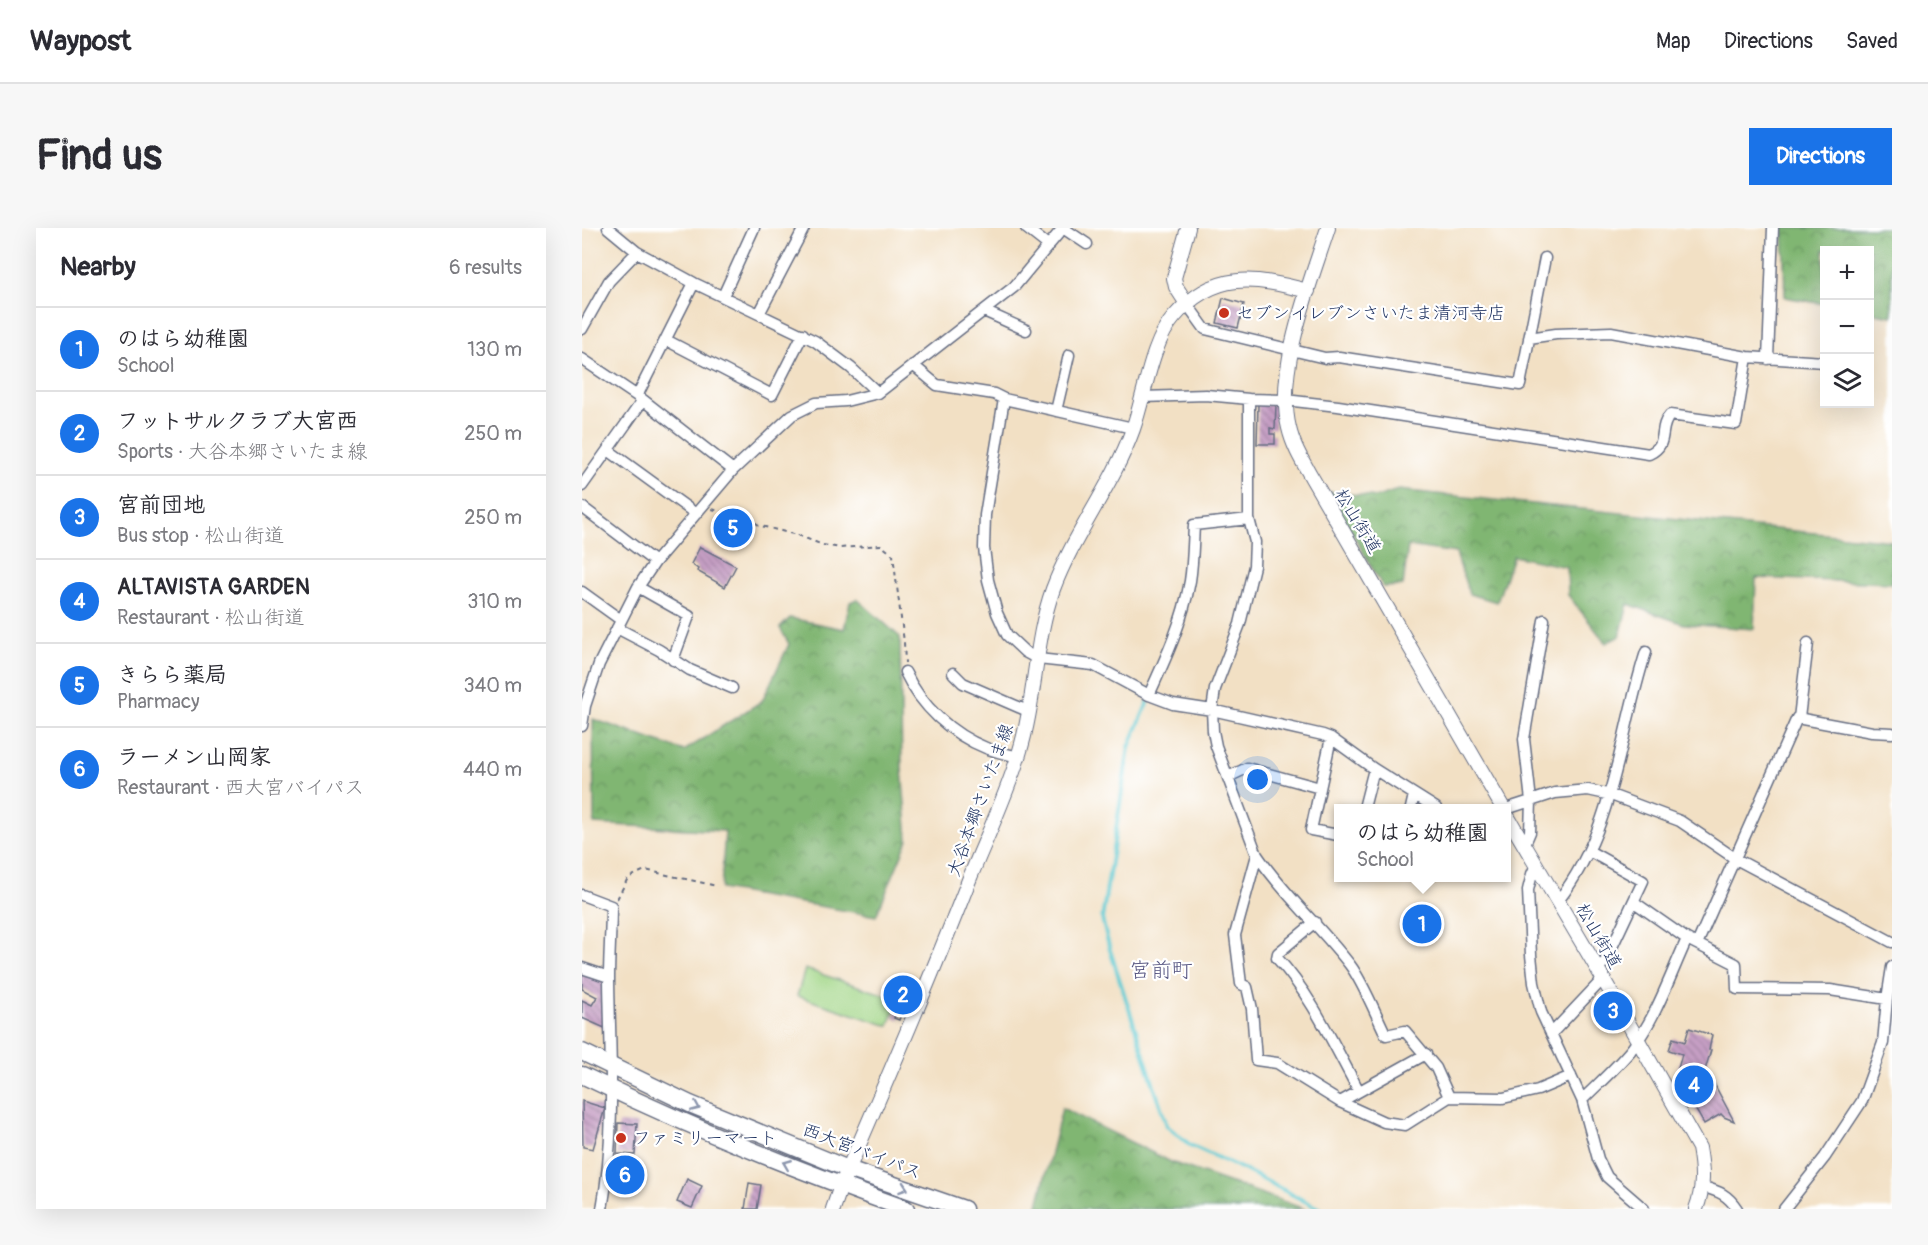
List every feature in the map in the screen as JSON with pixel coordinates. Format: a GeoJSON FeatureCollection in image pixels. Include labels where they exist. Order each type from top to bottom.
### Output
{"type":"FeatureCollection","features":[{"type":"Feature","properties":{"kind":"highway","name":"西大宮バイパス"},"geometry":{"type":"LineString","coordinates":[[582,1052],[690,1104],[848,1168],[964,1209]]}},
{"type":"Feature","properties":{"kind":"highway"},"geometry":{"type":"LineString","coordinates":[[582,1075],[674,1118],[841,1186],[906,1209]]}},
{"type":"Feature","properties":{"kind":"main road"},"geometry":{"type":"LineString","coordinates":[[1187,304],[1176,287],[1174,278],[1188,228]]}},
{"type":"Feature","properties":{"kind":"main road","name":"松山街道"},"geometry":{"type":"LineString","coordinates":[[1328,228],[1292,351],[1285,399],[1289,430],[1302,460],[1501,804]]}},
{"type":"Feature","properties":{"kind":"main road","name":"大谷本郷さいたま線"},"geometry":{"type":"LineString","coordinates":[[833,1209],[848,1168],[956,914],[1018,757],[1030,712],[1045,615],[1060,571],[1123,455],[1162,336],[1172,318],[1187,304],[1205,291],[1223,283],[1248,279],[1263,280],[1308,291]]}},
{"type":"Feature","properties":{"kind":"main road","name":"松山街道"},"geometry":{"type":"LineString","coordinates":[[1511,823],[1600,973],[1699,1148],[1703,1169],[1703,1187],[1696,1209]]}},
{"type":"Feature","properties":{"kind":"street"},"geometry":{"type":"LineString","coordinates":[[608,228],[637,252],[694,283],[803,334],[850,368],[878,393]]}},
{"type":"Feature","properties":{"kind":"street"},"geometry":{"type":"LineString","coordinates":[[723,296],[754,228]]}},
{"type":"Feature","properties":{"kind":"street"},"geometry":{"type":"LineString","coordinates":[[759,314],[804,228]]}},
{"type":"Feature","properties":{"kind":"street"},"geometry":{"type":"LineString","coordinates":[[1026,228],[1049,246]]}},
{"type":"Feature","properties":{"kind":"street"},"geometry":{"type":"LineString","coordinates":[[582,726],[585,706],[593,681],[638,588],[655,562],[734,470],[792,415],[816,403],[846,401],[878,393],[1014,287],[1063,228],[1087,244]]}},
{"type":"Feature","properties":{"kind":"street"},"geometry":{"type":"LineString","coordinates":[[1768,358],[1773,228]]}},
{"type":"Feature","properties":{"kind":"street"},"geometry":{"type":"LineString","coordinates":[[582,330],[609,281],[637,252]]}},
{"type":"Feature","properties":{"kind":"street"},"geometry":{"type":"LineString","coordinates":[[1187,304],[1205,329],[1292,351],[1325,358],[1340,357],[1520,385],[1545,258]]}},
{"type":"Feature","properties":{"kind":"street"},"geometry":{"type":"LineString","coordinates":[[582,486],[608,450],[640,398],[694,283]]}},
{"type":"Feature","properties":{"kind":"street"},"geometry":{"type":"LineString","coordinates":[[984,311],[1026,330]]}},
{"type":"Feature","properties":{"kind":"street"},"geometry":{"type":"LineString","coordinates":[[1529,338],[1556,334],[1611,332],[1747,357],[1820,362]]}},
{"type":"Feature","properties":{"kind":"street"},"geometry":{"type":"LineString","coordinates":[[666,340],[772,395],[803,334]]}},
{"type":"Feature","properties":{"kind":"street"},"geometry":{"type":"LineString","coordinates":[[1056,411],[1069,355]]}},
{"type":"Feature","properties":{"kind":"street"},"geometry":{"type":"LineString","coordinates":[[1143,397],[1206,394],[1249,399],[1285,399],[1648,454],[1658,450],[1665,421],[1670,415],[1736,424],[1747,357]]}},
{"type":"Feature","properties":{"kind":"street"},"geometry":{"type":"LineString","coordinates":[[582,359],[640,398],[734,470]]}},
{"type":"Feature","properties":{"kind":"street"},"geometry":{"type":"LineString","coordinates":[[913,365],[937,385],[994,394],[1004,399],[1133,428]]}},
{"type":"Feature","properties":{"kind":"street"},"geometry":{"type":"LineString","coordinates":[[1004,399],[985,514],[984,548],[988,580],[997,613],[1007,635],[1025,652],[1038,659],[1093,665],[1149,695],[1173,704],[1212,710],[1331,738],[1429,804]]}},
{"type":"Feature","properties":{"kind":"street"},"geometry":{"type":"LineString","coordinates":[[1249,399],[1249,519],[1255,542],[1254,566],[1240,624],[1215,689],[1212,710],[1213,731],[1227,777],[1257,855],[1269,874],[1315,922],[1352,967],[1386,1035],[1405,1031],[1436,1068],[1449,1097]]}},
{"type":"Feature","properties":{"kind":"street"},"geometry":{"type":"LineString","coordinates":[[608,450],[700,510]]}},
{"type":"Feature","properties":{"kind":"street"},"geometry":{"type":"LineString","coordinates":[[582,507],[655,562]]}},
{"type":"Feature","properties":{"kind":"street"},"geometry":{"type":"LineString","coordinates":[[1149,695],[1183,613],[1190,579],[1194,525],[1249,519]]}},
{"type":"Feature","properties":{"kind":"street"},"geometry":{"type":"LineString","coordinates":[[638,588],[689,616],[673,660]]}},
{"type":"Feature","properties":{"kind":"street"},"geometry":{"type":"LineString","coordinates":[[582,592],[619,624],[673,660],[732,688]]}},
{"type":"Feature","properties":{"kind":"street"},"geometry":{"type":"LineString","coordinates":[[1524,846],[1530,832],[1531,801],[1524,739],[1544,620]]}},
{"type":"Feature","properties":{"kind":"street"},"geometry":{"type":"LineString","coordinates":[[1697,944],[1797,718],[1799,718],[1808,643]]}},
{"type":"Feature","properties":{"kind":"street"},"geometry":{"type":"LineString","coordinates":[[1558,901],[1589,851],[1611,795],[1646,652]]}},
{"type":"Feature","properties":{"kind":"street"},"geometry":{"type":"LineString","coordinates":[[905,672],[914,690],[938,717],[961,735],[986,748],[1018,757]]}},
{"type":"Feature","properties":{"kind":"street"},"geometry":{"type":"LineString","coordinates":[[953,672],[963,682],[1030,712]]}},
{"type":"Feature","properties":{"kind":"street"},"geometry":{"type":"LineString","coordinates":[[1799,718],[1872,732],[1892,733]]}},
{"type":"Feature","properties":{"kind":"street"},"geometry":{"type":"LineString","coordinates":[[1331,738],[1311,830],[1334,834]]}},
{"type":"Feature","properties":{"kind":"street"},"geometry":{"type":"LineString","coordinates":[[1227,777],[1247,768],[1320,788]]}},
{"type":"Feature","properties":{"kind":"street"},"geometry":{"type":"LineString","coordinates":[[1365,804],[1374,769]]}},
{"type":"Feature","properties":{"kind":"street"},"geometry":{"type":"LineString","coordinates":[[1511,807],[1555,794],[1588,790],[1611,795],[1680,821],[1736,859],[1892,942]]}},
{"type":"Feature","properties":{"kind":"street"},"geometry":{"type":"LineString","coordinates":[[1412,804],[1414,795]]}},
{"type":"Feature","properties":{"kind":"street"},"geometry":{"type":"LineString","coordinates":[[1551,1034],[1600,973],[1643,881],[1589,851]]}},
{"type":"Feature","properties":{"kind":"street"},"geometry":{"type":"LineString","coordinates":[[1257,855],[1235,935],[1241,984],[1247,987],[1252,1009],[1256,1060],[1278,1063],[1340,1102],[1384,1122],[1405,1125],[1449,1097],[1503,1098],[1538,1090],[1571,1076]]}},
{"type":"Feature","properties":{"kind":"street"},"geometry":{"type":"LineString","coordinates":[[1536,865],[1528,890],[1531,955],[1534,983],[1541,1012],[1582,1100],[1598,1159],[1607,1177],[1644,1209]]}},
{"type":"Feature","properties":{"kind":"street"},"geometry":{"type":"LineString","coordinates":[[582,895],[611,906],[609,977],[611,1089],[608,1179],[602,1209]]}},
{"type":"Feature","properties":{"kind":"street"},"geometry":{"type":"LineString","coordinates":[[1634,902],[1687,939],[1736,964],[1737,989],[1830,990],[1887,999]]}},
{"type":"Feature","properties":{"kind":"street"},"geometry":{"type":"LineString","coordinates":[[1315,922],[1278,953],[1277,958],[1292,974],[1315,1010],[1359,1091]]}},
{"type":"Feature","properties":{"kind":"street"},"geometry":{"type":"LineString","coordinates":[[1582,1100],[1638,1039],[1648,1024],[1687,939]]}},
{"type":"Feature","properties":{"kind":"street"},"geometry":{"type":"LineString","coordinates":[[582,968],[609,977]]}},
{"type":"Feature","properties":{"kind":"street"},"geometry":{"type":"LineString","coordinates":[[1784,1209],[1825,1157],[1862,1101],[1883,1043],[1892,968]]}},
{"type":"Feature","properties":{"kind":"street"},"geometry":{"type":"LineString","coordinates":[[1340,1102],[1426,1054]]}},
{"type":"Feature","properties":{"kind":"street"},"geometry":{"type":"LineString","coordinates":[[1703,1187],[1720,1191],[1737,1209]]}},
{"type":"Feature","properties":{"kind":"path"},"geometry":{"type":"LineString","coordinates":[[700,510],[752,521],[761,526],[824,545],[840,548],[881,545],[893,555],[904,642],[905,672]]}},
{"type":"Feature","properties":{"kind":"path"},"geometry":{"type":"LineString","coordinates":[[611,906],[621,893],[628,878],[645,870],[717,886]]}},
{"type":"Feature","properties":{"kind":"green space"},"geometry":{"type":"Polygon","coordinates":[[[1783,228],[1892,228],[1892,316],[1874,313],[1874,246],[1820,246],[1820,303],[1785,297],[1783,228]]]}},
{"type":"Feature","properties":{"kind":"green space"},"geometry":{"type":"Polygon","coordinates":[[[1398,490],[1892,541],[1892,583],[1756,578],[1754,629],[1684,624],[1628,604],[1620,636],[1606,643],[1568,595],[1567,567],[1513,556],[1497,602],[1469,594],[1456,553],[1408,546],[1403,586],[1383,587],[1329,492],[1377,497],[1398,490]]]}},
{"type":"Feature","properties":{"kind":"green space"},"geometry":{"type":"Polygon","coordinates":[[[857,599],[900,637],[902,769],[908,840],[876,916],[721,889],[725,831],[594,824],[593,719],[684,751],[762,701],[789,644],[780,628],[790,618],[844,629],[850,602],[857,599]]]}},
{"type":"Feature","properties":{"kind":"green space"},"geometry":{"type":"Polygon","coordinates":[[[805,969],[898,999],[889,1026],[797,996],[805,969]]]}},
{"type":"Feature","properties":{"kind":"green space"},"geometry":{"type":"Polygon","coordinates":[[[1062,1108],[1171,1162],[1305,1209],[1037,1209],[1062,1108]]]}},
{"type":"Feature","properties":{"kind":"building"},"geometry":{"type":"Polygon","coordinates":[[[1223,298],[1244,304],[1238,328],[1217,323],[1223,298]]]}},
{"type":"Feature","properties":{"kind":"building"},"geometry":{"type":"Polygon","coordinates":[[[1258,404],[1276,405],[1275,429],[1270,428],[1270,434],[1275,434],[1275,444],[1257,444],[1258,404]]]}},
{"type":"Feature","properties":{"kind":"building"},"geometry":{"type":"Polygon","coordinates":[[[727,521],[743,526],[739,536],[723,531],[727,521]]]}},
{"type":"Feature","properties":{"kind":"building"},"geometry":{"type":"Polygon","coordinates":[[[700,547],[736,566],[725,587],[697,571],[698,569],[691,564],[700,547]]]}},
{"type":"Feature","properties":{"kind":"building"},"geometry":{"type":"Polygon","coordinates":[[[582,972],[604,980],[607,1029],[582,1018],[582,1000],[592,1005],[597,997],[582,989],[582,972]]]}},
{"type":"Feature","properties":{"kind":"building"},"geometry":{"type":"Polygon","coordinates":[[[897,989],[908,993],[899,1020],[894,1018],[902,997],[895,995],[897,989]]]}},
{"type":"Feature","properties":{"kind":"building"},"geometry":{"type":"Polygon","coordinates":[[[1689,1028],[1712,1035],[1709,1050],[1711,1050],[1703,1077],[1707,1084],[1712,1080],[1734,1121],[1721,1114],[1704,1124],[1676,1076],[1682,1054],[1669,1050],[1673,1038],[1685,1042],[1689,1028]]]}},
{"type":"Feature","properties":{"kind":"building"},"geometry":{"type":"Polygon","coordinates":[[[582,1101],[605,1108],[593,1149],[583,1147],[582,1101]]]}},
{"type":"Feature","properties":{"kind":"building"},"geometry":{"type":"Polygon","coordinates":[[[618,1123],[637,1124],[635,1155],[617,1154],[618,1123]]]}},
{"type":"Feature","properties":{"kind":"building"},"geometry":{"type":"Polygon","coordinates":[[[617,1160],[634,1161],[632,1192],[615,1191],[617,1160]]]}},
{"type":"Feature","properties":{"kind":"building"},"geometry":{"type":"Polygon","coordinates":[[[687,1179],[702,1186],[692,1208],[677,1202],[687,1179]]]}},
{"type":"Feature","properties":{"kind":"building"},"geometry":{"type":"Polygon","coordinates":[[[749,1183],[761,1185],[757,1209],[745,1209],[749,1183]]]}},
{"type":"Feature","properties":{"kind":"waterway"},"geometry":{"type":"LineString","coordinates":[[1148,702],[1129,747],[1102,919],[1167,1126],[1190,1145],[1245,1170],[1320,1209]]}},
{"type":"Feature","properties":{"kind":"place","name":"セブンイレブンさいたま清河寺店"},"geometry":{"type":"Point","coordinates":[1224,313]}},
{"type":"Feature","properties":{"kind":"place","name":"きらら薬局"},"geometry":{"type":"Point","coordinates":[733,528]}},
{"type":"Feature","properties":{"kind":"place","name":"のはら幼稚園"},"geometry":{"type":"Point","coordinates":[1422,924]}},
{"type":"Feature","properties":{"kind":"place","name":"フットサルクラブ大宮西"},"geometry":{"type":"Point","coordinates":[903,995]}},
{"type":"Feature","properties":{"kind":"place","name":"宮前団地"},"geometry":{"type":"Point","coordinates":[1613,1011]}},
{"type":"Feature","properties":{"kind":"place","name":"ALTAVISTA GARDEN"},"geometry":{"type":"Point","coordinates":[1694,1085]}},
{"type":"Feature","properties":{"kind":"place","name":"ファミリーマート"},"geometry":{"type":"Point","coordinates":[621,1138]}},
{"type":"Feature","properties":{"kind":"place","name":"ラーメン山岡家"},"geometry":{"type":"Point","coordinates":[625,1175]}},
{"type":"Feature","properties":{"kind":"district","name":"宮前町"},"geometry":{"type":"Point","coordinates":[1161,970]}}]}
